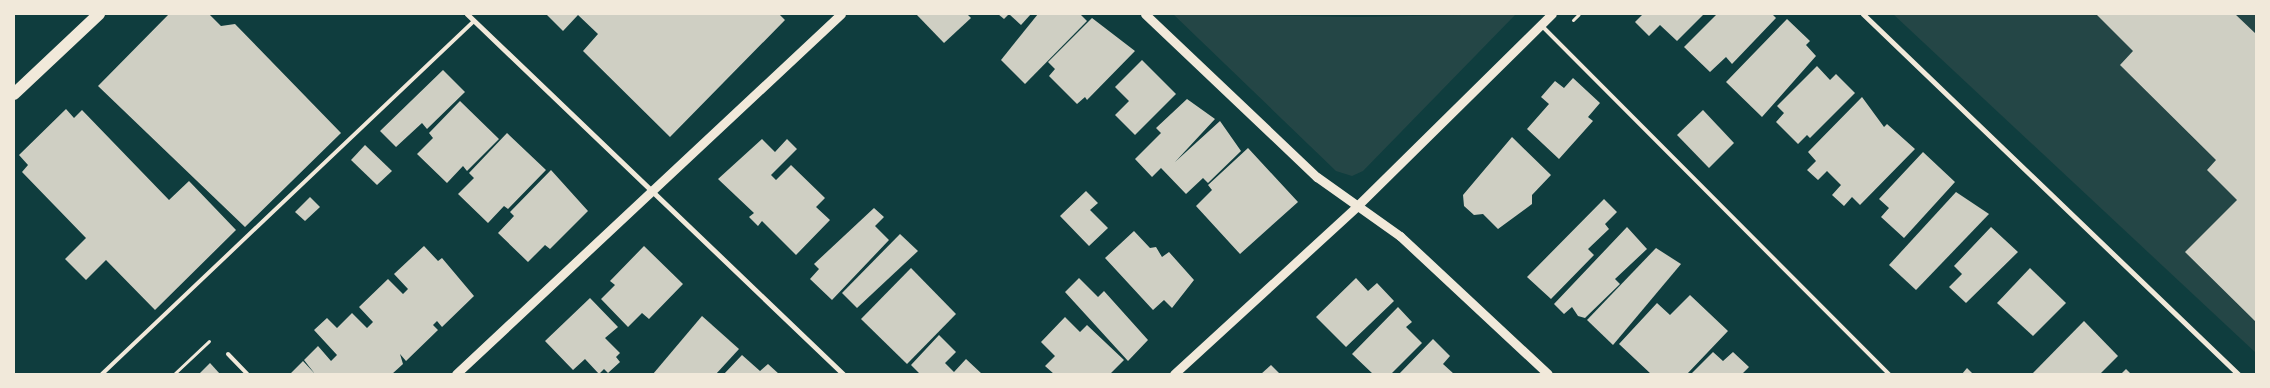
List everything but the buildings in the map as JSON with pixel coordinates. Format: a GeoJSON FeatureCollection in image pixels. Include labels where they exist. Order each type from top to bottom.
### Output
{"type":"FeatureCollection","features":[{"type":"Feature","properties":{"kind":"main road"},"geometry":{"type":"LineString","coordinates":[[14,94],[99,14]]}},
{"type":"Feature","properties":{"kind":"street"},"geometry":{"type":"LineString","coordinates":[[467,14],[843,374]]}},
{"type":"Feature","properties":{"kind":"street"},"geometry":{"type":"LineString","coordinates":[[456,374],[650,190],[841,14]]}},
{"type":"Feature","properties":{"kind":"street"},"geometry":{"type":"LineString","coordinates":[[1145,14],[1317,177],[1356,207],[1410,244],[1548,374]]}},
{"type":"Feature","properties":{"kind":"street"},"geometry":{"type":"LineString","coordinates":[[1174,374],[1356,207],[1552,14]]}},
{"type":"Feature","properties":{"kind":"street"},"geometry":{"type":"LineString","coordinates":[[1863,14],[2238,374]]}},
{"type":"Feature","properties":{"kind":"lane"},"geometry":{"type":"LineString","coordinates":[[102,374],[474,21]]}},
{"type":"Feature","properties":{"kind":"lane"},"geometry":{"type":"LineString","coordinates":[[1540,25],[1889,374]]}},
{"type":"Feature","properties":{"kind":"lane"},"geometry":{"type":"LineString","coordinates":[[228,354],[247,374]]}},
{"type":"Feature","properties":{"kind":"path"},"geometry":{"type":"LineString","coordinates":[[174,374],[209,342]]}},
{"type":"Feature","properties":{"kind":"shaded area"},"geometry":{"type":"Polygon","coordinates":[[[1173,14],[1357,17],[1516,14],[1363,171],[1352,176],[1336,171],[1173,14]]]}},
{"type":"Feature","properties":{"kind":"shaded area"},"geometry":{"type":"Polygon","coordinates":[[[1893,14],[2256,14],[2256,353],[1893,14]]]}}]}
